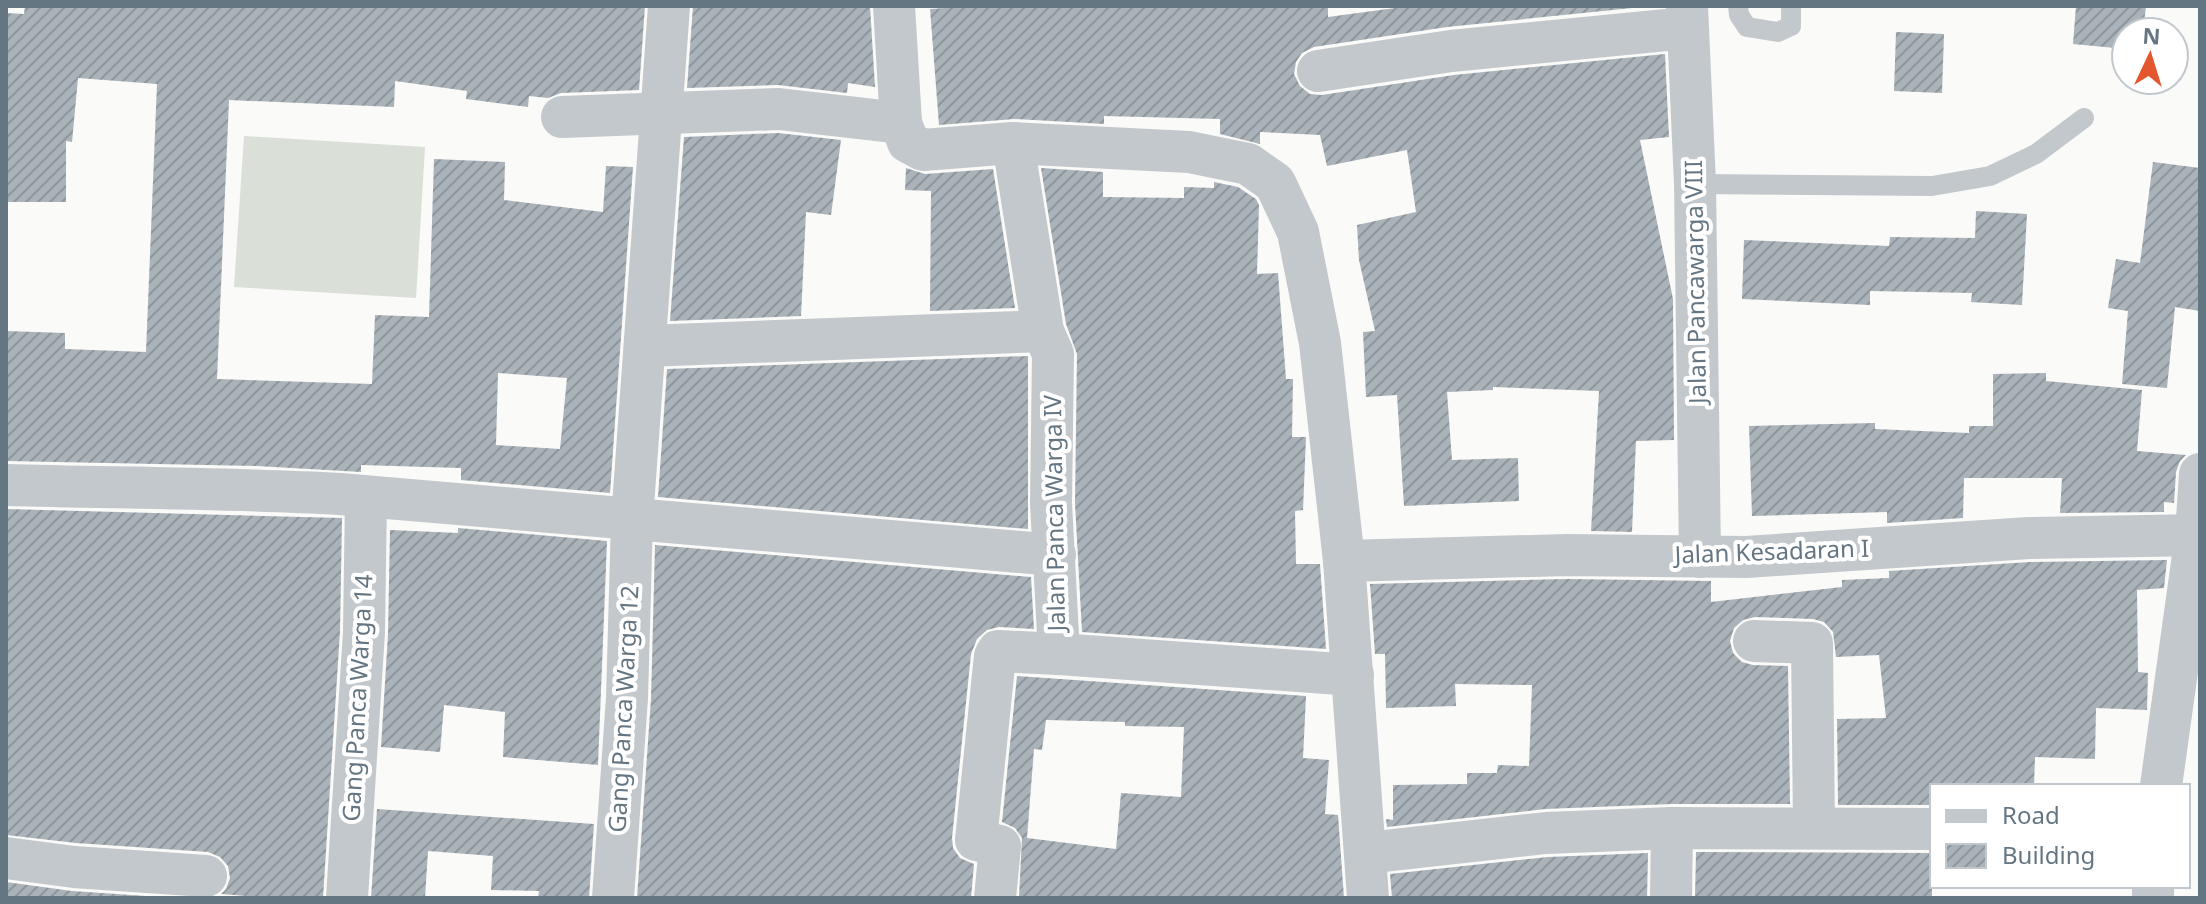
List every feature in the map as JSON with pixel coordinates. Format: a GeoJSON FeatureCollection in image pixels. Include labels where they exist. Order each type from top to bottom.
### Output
{"type":"FeatureCollection","features":[{"type":"Feature","properties":{"kind":"street","name":"Gang Panca Warga 12"},"geometry":{"type":"LineString","coordinates":[[613,898],[627,698],[632,520],[669,6]]}},
{"type":"Feature","properties":{"kind":"street"},"geometry":{"type":"LineString","coordinates":[[894,6],[901,123],[908,142],[923,150],[1013,143],[1189,152],[1248,164],[1275,183],[1298,232],[1320,343],[1344,561],[1368,898]]}},
{"type":"Feature","properties":{"kind":"street"},"geometry":{"type":"LineString","coordinates":[[1318,71],[1687,17]]}},
{"type":"Feature","properties":{"kind":"street","name":"Jalan Pancawarga VIII"},"geometry":{"type":"LineString","coordinates":[[1687,17],[1695,184],[1700,557]]}},
{"type":"Feature","properties":{"kind":"street"},"geometry":{"type":"LineString","coordinates":[[562,117],[779,109],[901,123]]}},
{"type":"Feature","properties":{"kind":"street","name":"Jalan Panca Warga IV"},"geometry":{"type":"LineString","coordinates":[[995,898],[1000,846],[976,840],[995,656],[998,651],[1059,654],[1051,503],[1053,354],[1043,331],[1013,143]]}},
{"type":"Feature","properties":{"kind":"street"},"geometry":{"type":"LineString","coordinates":[[646,346],[1043,331]]}},
{"type":"Feature","properties":{"kind":"street"},"geometry":{"type":"LineString","coordinates":[[2161,784],[2198,534],[2200,474]]}},
{"type":"Feature","properties":{"kind":"street"},"geometry":{"type":"LineString","coordinates":[[6,485],[222,488],[366,497],[1055,555]]}},
{"type":"Feature","properties":{"kind":"street","name":"Gang Panca Warga 14"},"geometry":{"type":"LineString","coordinates":[[347,898],[364,632],[366,497]]}},
{"type":"Feature","properties":{"kind":"street","name":"Jalan Kesadaran I"},"geometry":{"type":"LineString","coordinates":[[1344,561],[1567,555],[1700,557],[2029,538],[2198,534]]}},
{"type":"Feature","properties":{"kind":"street"},"geometry":{"type":"LineString","coordinates":[[1754,641],[1812,643],[1814,828]]}},
{"type":"Feature","properties":{"kind":"street"},"geometry":{"type":"LineString","coordinates":[[1059,654],[1353,675]]}},
{"type":"Feature","properties":{"kind":"street"},"geometry":{"type":"LineString","coordinates":[[1366,853],[1546,833],[1672,828],[1930,829]]}},
{"type":"Feature","properties":{"kind":"street"},"geometry":{"type":"LineString","coordinates":[[1671,898],[1672,828]]}},
{"type":"Feature","properties":{"kind":"street"},"geometry":{"type":"LineString","coordinates":[[6,858],[72,883],[206,876]]}},
{"type":"Feature","properties":{"kind":"lane"},"geometry":{"type":"LineString","coordinates":[[1738,6],[1739,15],[1747,27],[1766,32],[1778,32],[1791,26],[1791,6]]}},
{"type":"Feature","properties":{"kind":"lane"},"geometry":{"type":"LineString","coordinates":[[1695,184],[1932,186],[1990,176],[2036,154],[2084,118]]}},
{"type":"Feature","properties":{"kind":"shaded area"},"geometry":{"type":"Polygon","coordinates":[[[244,136],[425,147],[416,298],[234,287],[244,136]]]}},
{"type":"Feature","properties":{"kind":"building"},"geometry":{"type":"Polygon","coordinates":[[[25,6],[645,6],[639,90],[561,93],[548,98],[529,96],[528,107],[466,99],[467,91],[395,81],[394,107],[229,100],[217,379],[372,384],[375,315],[429,317],[434,159],[505,162],[504,200],[603,212],[606,166],[633,167],[610,493],[461,480],[461,468],[361,465],[361,472],[257,466],[6,461],[6,331],[65,333],[65,349],[146,352],[157,84],[78,78],[72,142],[66,141],[66,202],[6,202],[6,13],[24,14],[25,6]],[[498,373],[496,445],[560,449],[567,378],[498,373]]]}},
{"type":"Feature","properties":{"kind":"building"},"geometry":{"type":"Polygon","coordinates":[[[693,6],[870,6],[875,87],[848,83],[847,93],[778,85],[687,88],[693,6]]]}},
{"type":"Feature","properties":{"kind":"building"},"geometry":{"type":"Polygon","coordinates":[[[973,6],[1328,6],[1328,17],[1410,6],[1652,6],[1447,27],[1314,47],[1302,53],[1296,62],[1294,74],[1300,86],[1310,94],[1322,95],[1454,75],[1665,54],[1669,137],[1640,140],[1673,299],[1674,440],[1636,441],[1632,532],[1591,531],[1599,391],[1493,387],[1493,390],[1447,392],[1452,460],[1518,458],[1519,501],[1404,506],[1397,395],[1366,397],[1363,332],[1375,331],[1359,260],[1357,225],[1416,212],[1407,150],[1327,166],[1320,135],[1260,132],[1260,144],[1220,134],[1220,119],[1104,116],[1104,124],[1014,119],[939,125],[930,9],[973,6]]]}},
{"type":"Feature","properties":{"kind":"building"},"geometry":{"type":"Polygon","coordinates":[[[2076,6],[2146,6],[2145,16],[2110,16],[2110,47],[2073,44],[2076,6]]]}},
{"type":"Feature","properties":{"kind":"building"},"geometry":{"type":"Polygon","coordinates":[[[1896,32],[1944,34],[1942,93],[1894,91],[1896,32]]]}},
{"type":"Feature","properties":{"kind":"building"},"geometry":{"type":"Polygon","coordinates":[[[778,133],[841,140],[831,215],[806,212],[801,316],[670,321],[684,137],[778,133]]]}},
{"type":"Feature","properties":{"kind":"building"},"geometry":{"type":"Polygon","coordinates":[[[2153,162],[2200,168],[2200,311],[2175,307],[2167,388],[2122,384],[2128,311],[2108,308],[2116,259],[2140,263],[2153,162]]]}},
{"type":"Feature","properties":{"kind":"building"},"geometry":{"type":"Polygon","coordinates":[[[906,168],[925,174],[993,169],[1015,308],[930,311],[931,191],[905,190],[906,168]]]}},
{"type":"Feature","properties":{"kind":"building"},"geometry":{"type":"Polygon","coordinates":[[[1041,168],[1103,172],[1103,197],[1184,198],[1184,187],[1214,188],[1214,182],[1238,187],[1256,199],[1259,205],[1257,274],[1278,273],[1286,379],[1293,379],[1292,437],[1306,437],[1303,510],[1295,511],[1296,564],[1320,564],[1326,649],[1082,632],[1075,503],[1077,354],[1066,324],[1041,168]]]}},
{"type":"Feature","properties":{"kind":"building"},"geometry":{"type":"Polygon","coordinates":[[[1976,211],[2027,214],[2022,305],[1971,302],[1972,293],[1870,291],[1870,305],[1742,299],[1744,240],[1889,246],[1890,237],[1975,238],[1976,211]]]}},
{"type":"Feature","properties":{"kind":"building"},"geometry":{"type":"Polygon","coordinates":[[[1028,356],[1028,529],[658,497],[667,369],[1028,356]]]}},
{"type":"Feature","properties":{"kind":"building"},"geometry":{"type":"Polygon","coordinates":[[[2046,373],[2046,381],[2142,390],[2137,451],[2186,455],[2176,472],[2174,503],[2164,502],[2164,512],[2060,513],[2062,478],[1964,478],[1963,518],[1887,523],[1887,512],[1752,516],[1749,426],[1875,423],[1875,429],[1969,433],[1969,426],[1993,426],[1993,374],[2046,373]]]}},
{"type":"Feature","properties":{"kind":"building"},"geometry":{"type":"Polygon","coordinates":[[[6,509],[342,518],[340,631],[323,898],[221,894],[230,878],[228,866],[220,857],[208,852],[6,835],[6,509]]]}},
{"type":"Feature","properties":{"kind":"building"},"geometry":{"type":"Polygon","coordinates":[[[458,528],[607,541],[598,765],[503,757],[505,712],[444,705],[440,752],[381,747],[390,530],[458,533],[458,528]]]}},
{"type":"Feature","properties":{"kind":"building"},"geometry":{"type":"Polygon","coordinates":[[[655,545],[1031,577],[1034,629],[999,627],[987,630],[977,639],[971,654],[952,838],[953,848],[960,858],[974,864],[971,898],[637,898],[651,699],[655,545]]]}},
{"type":"Feature","properties":{"kind":"building"},"geometry":{"type":"Polygon","coordinates":[[[2167,560],[2164,588],[2137,590],[2138,672],[2148,673],[2147,710],[2096,708],[2095,759],[2035,757],[2034,784],[1930,784],[1930,805],[1838,805],[1837,719],[1886,718],[1879,655],[1836,657],[1833,632],[1824,622],[1755,617],[1743,620],[1734,628],[1730,641],[1733,653],[1742,662],[1788,666],[1790,804],[1672,804],[1545,809],[1387,827],[1386,819],[1393,820],[1393,785],[1467,784],[1467,773],[1497,773],[1498,765],[1529,766],[1532,685],[1455,684],[1456,706],[1386,708],[1385,654],[1375,654],[1370,584],[1567,579],[1711,581],[1711,602],[1842,587],[1842,580],[1889,578],[1889,571],[2030,562],[2167,560]]]}},
{"type":"Feature","properties":{"kind":"building"},"geometry":{"type":"Polygon","coordinates":[[[1017,676],[1306,696],[1303,758],[1329,760],[1325,814],[1338,815],[1344,898],[1019,897],[1022,838],[1015,828],[1002,822],[1017,676]],[[1046,720],[1042,750],[1034,749],[1027,838],[1116,849],[1121,793],[1181,797],[1184,727],[1125,726],[1125,722],[1046,720]]]}},
{"type":"Feature","properties":{"kind":"building"},"geometry":{"type":"Polygon","coordinates":[[[377,809],[594,824],[589,898],[538,898],[539,891],[491,890],[493,856],[428,851],[425,898],[371,898],[377,809]]]}},
{"type":"Feature","properties":{"kind":"building"},"geometry":{"type":"Polygon","coordinates":[[[1696,852],[1930,853],[1932,898],[1695,898],[1696,852]]]}},
{"type":"Feature","properties":{"kind":"building"},"geometry":{"type":"Polygon","coordinates":[[[1648,853],[1647,898],[1392,898],[1390,874],[1548,857],[1648,853]]]}},
{"type":"Feature","properties":{"kind":"building"},"geometry":{"type":"Polygon","coordinates":[[[6,882],[72,891],[176,898],[6,898],[6,882]]]}}]}
